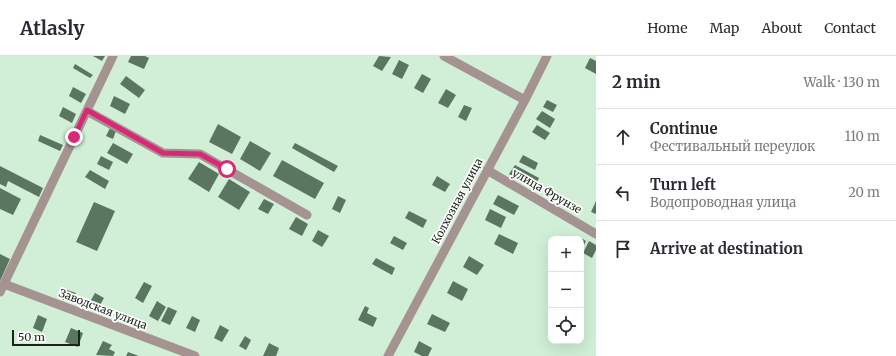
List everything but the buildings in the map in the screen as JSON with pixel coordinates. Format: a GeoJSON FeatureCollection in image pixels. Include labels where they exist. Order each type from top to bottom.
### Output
{"type":"FeatureCollection","features":[{"type":"Feature","properties":{"kind":"street"},"geometry":{"type":"LineString","coordinates":[[2,288],[113,56]]}},
{"type":"Feature","properties":{"kind":"street"},"geometry":{"type":"LineString","coordinates":[[444,56],[524,100]]}},
{"type":"Feature","properties":{"kind":"street","name":"Колхозная улица"},"geometry":{"type":"LineString","coordinates":[[388,356],[547,56]]}},
{"type":"Feature","properties":{"kind":"street"},"geometry":{"type":"LineString","coordinates":[[87,110],[163,153],[200,154],[307,215]]}},
{"type":"Feature","properties":{"kind":"street","name":"улица Фрунзе"},"geometry":{"type":"LineString","coordinates":[[487,170],[596,234]]}},
{"type":"Feature","properties":{"kind":"street","name":"Заводская улица"},"geometry":{"type":"LineString","coordinates":[[2,288],[195,356]]}},
{"type":"Feature","properties":{"kind":"route"},"geometry":{"type":"LineString","coordinates":[[74,137],[87,110],[163,153],[200,154],[227,169]]}}]}
